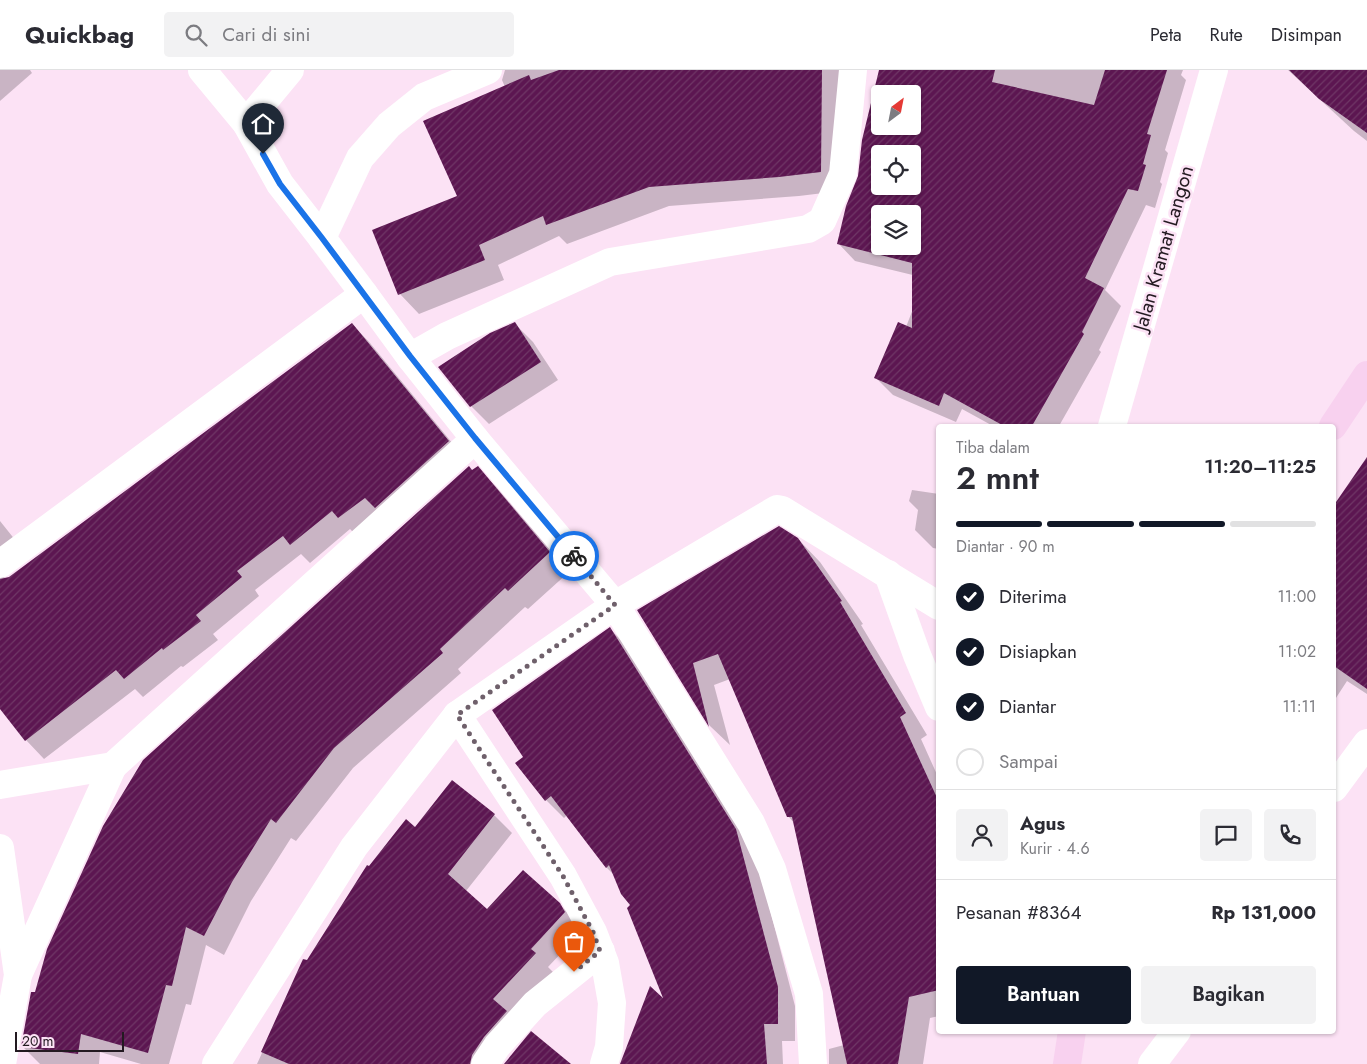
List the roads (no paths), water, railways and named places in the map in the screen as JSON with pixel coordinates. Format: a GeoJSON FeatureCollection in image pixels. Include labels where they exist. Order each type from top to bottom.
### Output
{"type":"FeatureCollection","features":[{"type":"Feature","properties":{"kind":"main road"},"geometry":{"type":"LineString","coordinates":[[1334,424],[1367,375]]}},
{"type":"Feature","properties":{"kind":"main road"},"geometry":{"type":"LineString","coordinates":[[1067,1064],[1072,1034]]}},
{"type":"Feature","properties":{"kind":"street"},"geometry":{"type":"LineString","coordinates":[[202,70],[246,123],[280,184],[410,356],[475,438],[615,605],[751,823],[772,869],[809,994],[813,1064]]}},
{"type":"Feature","properties":{"kind":"street"},"geometry":{"type":"LineString","coordinates":[[246,123],[290,70]]}},
{"type":"Feature","properties":{"kind":"street"},"geometry":{"type":"LineString","coordinates":[[322,238],[360,158],[389,125],[424,97],[488,70]]}},
{"type":"Feature","properties":{"kind":"street"},"geometry":{"type":"LineString","coordinates":[[410,356],[447,336],[610,262],[808,229],[822,221],[843,174],[853,70]]}},
{"type":"Feature","properties":{"kind":"street","name":"Jalan Kramat Langon"},"geometry":{"type":"LineString","coordinates":[[1113,424],[1214,70]]}},
{"type":"Feature","properties":{"kind":"street"},"geometry":{"type":"LineString","coordinates":[[0,564],[364,294]]}},
{"type":"Feature","properties":{"kind":"street"},"geometry":{"type":"LineString","coordinates":[[2,1064],[18,976],[113,766],[475,438]]}},
{"type":"Feature","properties":{"kind":"street"},"geometry":{"type":"LineString","coordinates":[[216,1064],[354,847],[457,715],[615,605],[777,509],[782,510],[936,604]]}},
{"type":"Feature","properties":{"kind":"street"},"geometry":{"type":"LineString","coordinates":[[888,574],[917,655],[936,700]]}},
{"type":"Feature","properties":{"kind":"street"},"geometry":{"type":"LineString","coordinates":[[457,715],[563,876],[593,932],[605,963],[612,1003],[609,1047],[604,1064]]}},
{"type":"Feature","properties":{"kind":"street"},"geometry":{"type":"LineString","coordinates":[[1336,785],[1367,744]]}},
{"type":"Feature","properties":{"kind":"street"},"geometry":{"type":"LineString","coordinates":[[0,784],[113,766]]}},
{"type":"Feature","properties":{"kind":"street"},"geometry":{"type":"LineString","coordinates":[[0,848],[18,976]]}},
{"type":"Feature","properties":{"kind":"street"},"geometry":{"type":"LineString","coordinates":[[485,1064],[497,1046],[535,1004],[600,951]]}},
{"type":"Feature","properties":{"kind":"street"},"geometry":{"type":"LineString","coordinates":[[1152,1064],[1176,1034]]}}]}
